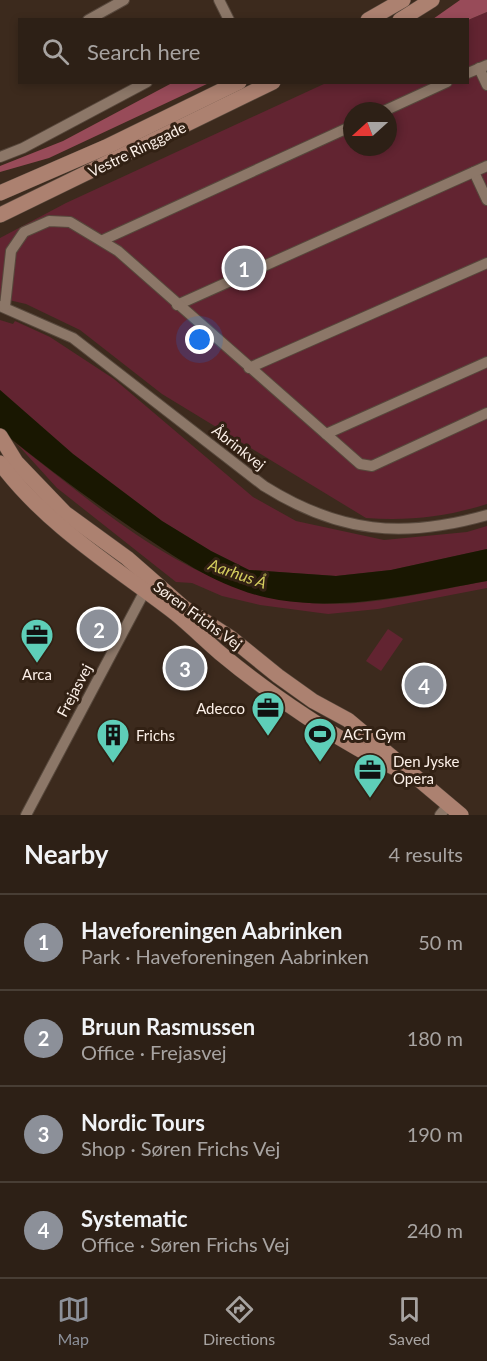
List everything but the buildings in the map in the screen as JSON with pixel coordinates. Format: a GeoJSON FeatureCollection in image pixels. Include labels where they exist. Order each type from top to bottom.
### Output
{"type":"FeatureCollection","features":[{"type":"Feature","properties":{"kind":"street"},"geometry":{"type":"LineString","coordinates":[[92,18],[124,0]]}},
{"type":"Feature","properties":{"kind":"street"},"geometry":{"type":"LineString","coordinates":[[219,0],[228,18]]}},
{"type":"Feature","properties":{"kind":"street"},"geometry":{"type":"LineString","coordinates":[[372,18],[403,0]]}},
{"type":"Feature","properties":{"kind":"street"},"geometry":{"type":"LineString","coordinates":[[403,18],[432,0]]}},
{"type":"Feature","properties":{"kind":"street"},"geometry":{"type":"LineString","coordinates":[[469,73],[483,66],[487,85]]}},
{"type":"Feature","properties":{"kind":"street"},"geometry":{"type":"LineString","coordinates":[[0,157],[23,148],[143,84]]}},
{"type":"Feature","properties":{"kind":"street","name":"Vestre Ringgade"},"geometry":{"type":"LineString","coordinates":[[0,194],[106,147],[235,84]]}},
{"type":"Feature","properties":{"kind":"street","name":"Vestre Ringgade"},"geometry":{"type":"LineString","coordinates":[[0,215],[269,84]]}},
{"type":"Feature","properties":{"kind":"street"},"geometry":{"type":"LineString","coordinates":[[397,105],[443,84]]}},
{"type":"Feature","properties":{"kind":"street"},"geometry":{"type":"LineString","coordinates":[[103,240],[343,130]]}},
{"type":"Feature","properties":{"kind":"street"},"geometry":{"type":"LineString","coordinates":[[177,305],[487,166]]}},
{"type":"Feature","properties":{"kind":"street"},"geometry":{"type":"LineString","coordinates":[[474,172],[487,200]]}},
{"type":"Feature","properties":{"kind":"street"},"geometry":{"type":"LineString","coordinates":[[2,306],[11,251],[24,232],[49,221],[70,222],[103,240],[360,464],[372,466],[487,413]]}},
{"type":"Feature","properties":{"kind":"street"},"geometry":{"type":"LineString","coordinates":[[249,368],[487,263]]}},
{"type":"Feature","properties":{"kind":"street","name":"Åbrinkvej"},"geometry":{"type":"LineString","coordinates":[[2,306],[74,338],[264,486],[296,507],[376,529],[424,529],[487,515]]}},
{"type":"Feature","properties":{"kind":"street"},"geometry":{"type":"LineString","coordinates":[[326,434],[487,362]]}},
{"type":"Feature","properties":{"kind":"street","name":"Søren Frichs Vej"},"geometry":{"type":"LineString","coordinates":[[0,436],[16,462],[65,513],[127,558],[147,586]]}},
{"type":"Feature","properties":{"kind":"street","name":"Søren Frichs Vej"},"geometry":{"type":"LineString","coordinates":[[0,463],[21,489],[44,511],[147,586],[231,638],[278,676],[348,720],[412,776],[444,810],[461,815]]}},
{"type":"Feature","properties":{"kind":"street","name":"Frejasvej"},"geometry":{"type":"LineString","coordinates":[[26,815],[147,586]]}},
{"type":"Feature","properties":{"kind":"shaded area"},"geometry":{"type":"Polygon","coordinates":[[[460,0],[487,0],[487,12],[469,20],[434,18],[460,0]]]}},
{"type":"Feature","properties":{"kind":"shaded area"},"geometry":{"type":"Polygon","coordinates":[[[487,12],[487,504],[427,517],[366,518],[162,394],[80,330],[26,304],[0,298],[0,238],[66,203],[324,84],[469,84],[469,20],[487,12]]]}},
{"type":"Feature","properties":{"kind":"shaded area"},"geometry":{"type":"Polygon","coordinates":[[[170,84],[207,84],[49,158],[0,172],[0,166],[63,141],[170,84]]]}},
{"type":"Feature","properties":{"kind":"shaded area"},"geometry":{"type":"Polygon","coordinates":[[[0,320],[13,324],[15,321],[50,337],[114,379],[253,497],[296,521],[384,540],[467,532],[487,526],[487,549],[391,570],[336,576],[249,570],[211,551],[162,521],[73,454],[0,390],[0,320]]]}},
{"type":"Feature","properties":{"kind":"shaded area"},"geometry":{"type":"Polygon","coordinates":[[[17,444],[96,506],[177,560],[220,581],[266,596],[314,603],[366,602],[487,581],[487,588],[378,609],[328,614],[260,605],[222,596],[192,583],[176,582],[57,488],[17,444]]]}},
{"type":"Feature","properties":{"kind":"shaded area"},"geometry":{"type":"Polygon","coordinates":[[[388,629],[403,639],[381,671],[366,661],[388,629]]]}},
{"type":"Feature","properties":{"kind":"water","name":"Aarhus Å"},"geometry":{"type":"Polygon","coordinates":[[[0,390],[73,454],[162,521],[211,551],[249,570],[336,576],[391,570],[487,549],[487,581],[383,599],[331,603],[279,600],[240,590],[187,564],[118,519],[0,430],[0,390]]]}},
{"type":"Feature","properties":{"kind":"place","name":"Haveforeningen Aabrinken"},"geometry":{"type":"Point","coordinates":[244,268]}},
{"type":"Feature","properties":{"kind":"place","name":"Bruun Rasmussen"},"geometry":{"type":"Point","coordinates":[99,629]}},
{"type":"Feature","properties":{"kind":"place","name":"Arca"},"geometry":{"type":"Point","coordinates":[37,664]}},
{"type":"Feature","properties":{"kind":"place","name":"Nordic Tours"},"geometry":{"type":"Point","coordinates":[185,668]}},
{"type":"Feature","properties":{"kind":"place","name":"Systematic"},"geometry":{"type":"Point","coordinates":[424,685]}},
{"type":"Feature","properties":{"kind":"place","name":"Adecco"},"geometry":{"type":"Point","coordinates":[268,737]}},
{"type":"Feature","properties":{"kind":"place","name":"ACT Gym"},"geometry":{"type":"Point","coordinates":[320,763]}},
{"type":"Feature","properties":{"kind":"place","name":"Frichs"},"geometry":{"type":"Point","coordinates":[113,764]}},
{"type":"Feature","properties":{"kind":"place","name":"Den Jyske Opera"},"geometry":{"type":"Point","coordinates":[370,799]}}]}
